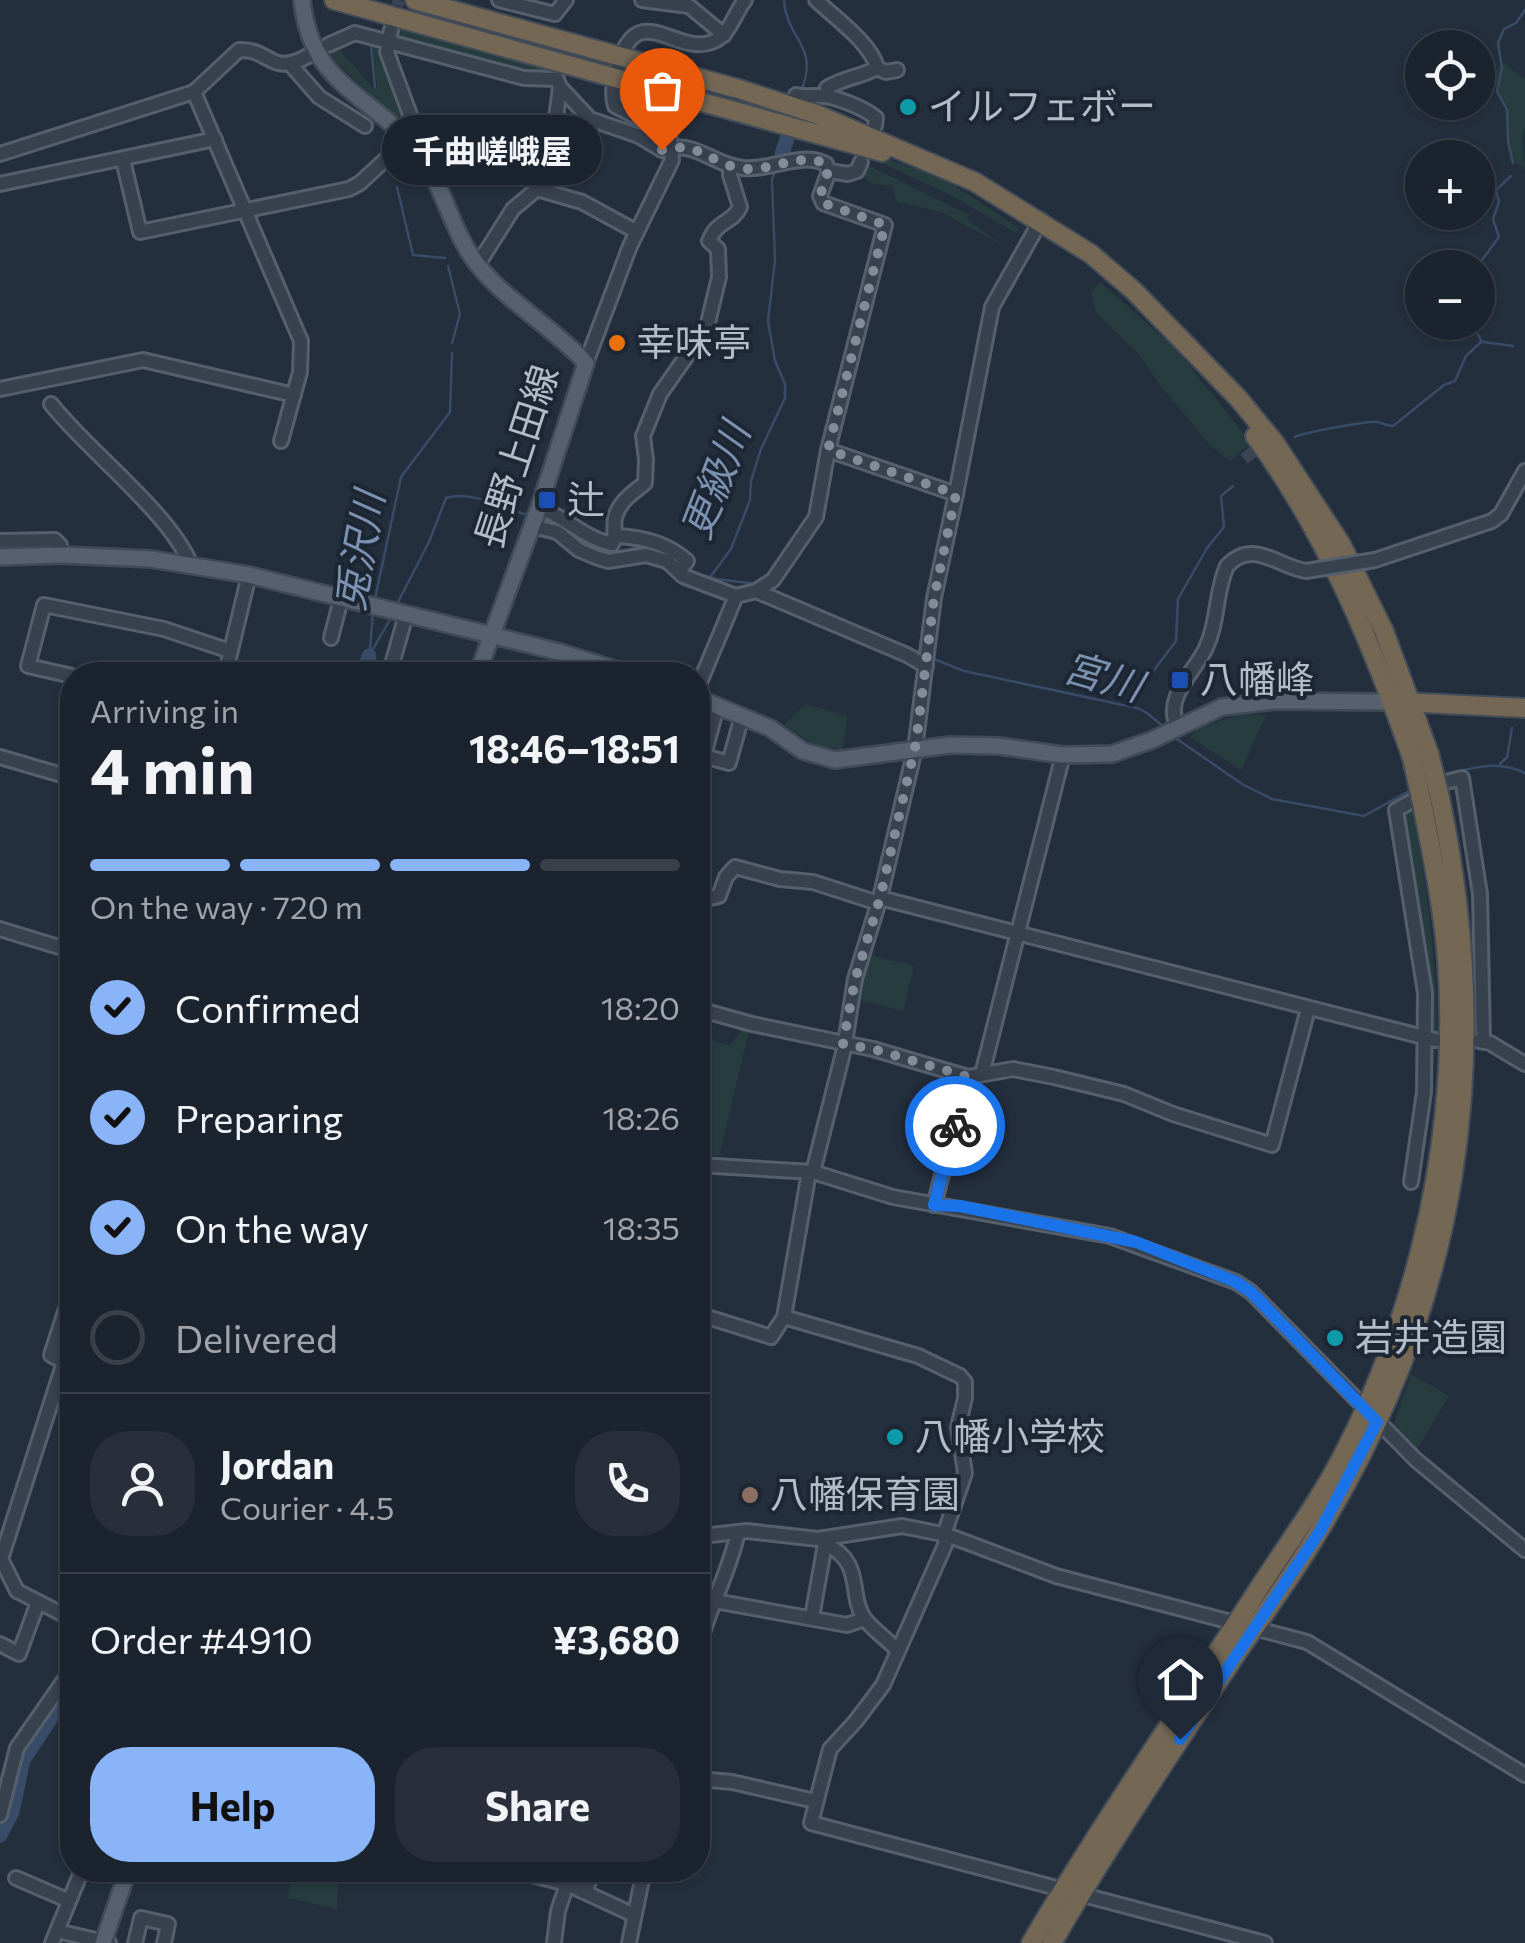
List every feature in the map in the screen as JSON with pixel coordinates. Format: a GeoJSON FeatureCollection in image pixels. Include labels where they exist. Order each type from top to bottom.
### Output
{"type":"FeatureCollection","features":[{"type":"Feature","properties":{"kind":"highway"},"geometry":{"type":"LineString","coordinates":[[334,0],[868,147],[995,194]]}},
{"type":"Feature","properties":{"kind":"highway"},"geometry":{"type":"LineString","coordinates":[[416,0],[791,106],[898,146],[975,182],[1041,220],[1114,273],[1250,413],[1341,544],[1384,631],[1431,800],[1447,961],[1448,1043],[1442,1129],[1418,1257],[1371,1415],[1245,1626],[1071,1892],[1031,1943]]}},
{"type":"Feature","properties":{"kind":"highway"},"geometry":{"type":"LineString","coordinates":[[1402,702],[1525,708]]}},
{"type":"Feature","properties":{"kind":"highway"},"geometry":{"type":"LineString","coordinates":[[1052,1943],[1071,1892]]}},
{"type":"Feature","properties":{"kind":"main road","name":"長野上田線"},"geometry":{"type":"LineString","coordinates":[[302,0],[309,36],[322,62],[351,93],[408,140],[434,176],[476,262],[586,363],[481,662]]}},
{"type":"Feature","properties":{"kind":"main road"},"geometry":{"type":"LineString","coordinates":[[0,557],[62,554],[151,559],[250,575],[586,662]]}},
{"type":"Feature","properties":{"kind":"main road"},"geometry":{"type":"LineString","coordinates":[[710,703],[818,757],[863,758],[975,745],[1063,755],[1112,754],[1222,707],[1248,703],[1402,702]]}},
{"type":"Feature","properties":{"kind":"main road"},"geometry":{"type":"LineString","coordinates":[[105,1943],[124,1882]]}},
{"type":"Feature","properties":{"kind":"street"},"geometry":{"type":"LineString","coordinates":[[499,0],[556,14]]}},
{"type":"Feature","properties":{"kind":"street"},"geometry":{"type":"LineString","coordinates":[[554,30],[556,14],[566,0]]}},
{"type":"Feature","properties":{"kind":"street"},"geometry":{"type":"LineString","coordinates":[[642,0],[689,6],[724,34]]}},
{"type":"Feature","properties":{"kind":"street"},"geometry":{"type":"LineString","coordinates":[[586,363],[636,232],[672,160],[670,139],[660,127],[615,106],[612,90],[628,40],[638,32],[656,31],[705,44],[724,34],[745,0]]}},
{"type":"Feature","properties":{"kind":"street"},"geometry":{"type":"LineString","coordinates":[[816,0],[847,26],[874,57],[877,68]]}},
{"type":"Feature","properties":{"kind":"street"},"geometry":{"type":"LineString","coordinates":[[328,45],[355,33],[390,36],[524,78],[558,80],[590,119],[639,136],[662,150],[684,145],[730,166],[748,169],[813,158],[826,164],[828,171],[820,196],[823,203],[885,225],[828,450],[816,517],[773,580],[736,596],[667,560],[646,554],[608,561],[598,558],[579,550],[535,517]]}},
{"type":"Feature","properties":{"kind":"street"},"geometry":{"type":"LineString","coordinates":[[123,160],[140,232],[349,189],[415,132],[387,52],[390,36]]}},
{"type":"Feature","properties":{"kind":"street"},"geometry":{"type":"LineString","coordinates":[[0,154],[194,92],[246,48],[290,66],[319,96],[365,126]]}},
{"type":"Feature","properties":{"kind":"street"},"geometry":{"type":"LineString","coordinates":[[290,66],[308,56]]}},
{"type":"Feature","properties":{"kind":"street"},"geometry":{"type":"LineString","coordinates":[[877,68],[886,72],[897,70]]}},
{"type":"Feature","properties":{"kind":"street"},"geometry":{"type":"LineString","coordinates":[[829,96],[827,88],[834,82],[864,76],[877,68]]}},
{"type":"Feature","properties":{"kind":"street"},"geometry":{"type":"LineString","coordinates":[[476,262],[513,210],[537,189],[552,149],[558,80]]}},
{"type":"Feature","properties":{"kind":"street"},"geometry":{"type":"LineString","coordinates":[[194,92],[301,340],[302,364],[282,441]]}},
{"type":"Feature","properties":{"kind":"street"},"geometry":{"type":"LineString","coordinates":[[791,106],[796,95],[810,99],[829,96],[874,116],[875,126]]}},
{"type":"Feature","properties":{"kind":"street"},"geometry":{"type":"LineString","coordinates":[[0,184],[215,139]]}},
{"type":"Feature","properties":{"kind":"street"},"geometry":{"type":"LineString","coordinates":[[828,171],[848,174],[857,170],[860,162]]}},
{"type":"Feature","properties":{"kind":"street"},"geometry":{"type":"LineString","coordinates":[[535,517],[565,518],[600,542],[612,544],[621,504],[645,484],[643,436],[655,403],[707,327],[719,266],[718,249],[709,241],[718,225],[733,218],[740,207],[730,166]]}},
{"type":"Feature","properties":{"kind":"street"},"geometry":{"type":"LineString","coordinates":[[537,189],[582,202],[636,232]]}},
{"type":"Feature","properties":{"kind":"street"},"geometry":{"type":"LineString","coordinates":[[710,1318],[772,1337],[784,1317],[811,1172],[915,749],[934,598],[992,308],[1041,220]]}},
{"type":"Feature","properties":{"kind":"street"},"geometry":{"type":"LineString","coordinates":[[0,389],[143,360],[294,395]]}},
{"type":"Feature","properties":{"kind":"street"},"geometry":{"type":"LineString","coordinates":[[51,404],[148,507],[186,552],[191,565]]}},
{"type":"Feature","properties":{"kind":"street"},"geometry":{"type":"LineString","coordinates":[[828,450],[956,494]]}},
{"type":"Feature","properties":{"kind":"street"},"geometry":{"type":"LineString","coordinates":[[1172,730],[1174,700],[1211,636],[1228,566],[1235,558],[1264,554],[1306,570],[1375,560],[1492,521],[1501,514],[1525,471]]}},
{"type":"Feature","properties":{"kind":"street"},"geometry":{"type":"LineString","coordinates":[[616,536],[670,547],[682,568]]}},
{"type":"Feature","properties":{"kind":"street"},"geometry":{"type":"LineString","coordinates":[[0,541],[55,540],[62,554]]}},
{"type":"Feature","properties":{"kind":"street"},"geometry":{"type":"LineString","coordinates":[[228,662],[250,575]]}},
{"type":"Feature","properties":{"kind":"street"},"geometry":{"type":"LineString","coordinates":[[760,588],[908,655],[927,659]]}},
{"type":"Feature","properties":{"kind":"street"},"geometry":{"type":"LineString","coordinates":[[708,662],[736,596]]}},
{"type":"Feature","properties":{"kind":"street"},"geometry":{"type":"LineString","coordinates":[[332,638],[341,599]]}},
{"type":"Feature","properties":{"kind":"street"},"geometry":{"type":"LineString","coordinates":[[60,673],[28,666],[44,604],[164,629],[230,651]]}},
{"type":"Feature","properties":{"kind":"street"},"geometry":{"type":"LineString","coordinates":[[392,662],[404,615]]}},
{"type":"Feature","properties":{"kind":"street"},"geometry":{"type":"LineString","coordinates":[[710,733],[717,706]]}},
{"type":"Feature","properties":{"kind":"street"},"geometry":{"type":"LineString","coordinates":[[710,757],[729,762],[742,716]]}},
{"type":"Feature","properties":{"kind":"street"},"geometry":{"type":"LineString","coordinates":[[934,1205],[1020,933],[1063,755]]}},
{"type":"Feature","properties":{"kind":"street"},"geometry":{"type":"LineString","coordinates":[[0,757],[60,774]]}},
{"type":"Feature","properties":{"kind":"street"},"geometry":{"type":"LineString","coordinates":[[1412,1182],[1429,1039],[1409,876],[1396,810],[1446,782],[1462,778],[1480,894],[1480,1041],[1525,1064]]}},
{"type":"Feature","properties":{"kind":"street"},"geometry":{"type":"LineString","coordinates":[[710,898],[719,896],[726,876],[735,867],[780,879],[813,882],[1429,1039]]}},
{"type":"Feature","properties":{"kind":"street"},"geometry":{"type":"LineString","coordinates":[[0,928],[60,947]]}},
{"type":"Feature","properties":{"kind":"street"},"geometry":{"type":"LineString","coordinates":[[710,1012],[975,1076],[1014,1069],[1124,1094],[1173,1114],[1272,1144],[1308,1009]]}},
{"type":"Feature","properties":{"kind":"street"},"geometry":{"type":"LineString","coordinates":[[710,1166],[811,1172],[892,1197],[960,1206],[1110,1236],[1236,1282],[1251,1292],[1416,1460],[1525,1550]]}},
{"type":"Feature","properties":{"kind":"street"},"geometry":{"type":"LineString","coordinates":[[784,1317],[918,1356],[960,1376],[966,1398],[958,1427],[964,1473],[947,1535],[898,1651],[873,1699],[830,1749],[814,1801],[812,1823],[1265,1943]]}},
{"type":"Feature","properties":{"kind":"street"},"geometry":{"type":"LineString","coordinates":[[60,1330],[52,1356],[60,1360]]}},
{"type":"Feature","properties":{"kind":"street"},"geometry":{"type":"LineString","coordinates":[[60,1387],[1,1559],[17,1591],[60,1613]]}},
{"type":"Feature","properties":{"kind":"street"},"geometry":{"type":"LineString","coordinates":[[710,1535],[738,1532],[824,1541],[902,1526],[947,1535],[1056,1576],[1307,1642],[1525,1775]]}},
{"type":"Feature","properties":{"kind":"street"},"geometry":{"type":"LineString","coordinates":[[710,1610],[730,1568],[738,1532]]}},
{"type":"Feature","properties":{"kind":"street"},"geometry":{"type":"LineString","coordinates":[[812,1617],[824,1541]]}},
{"type":"Feature","properties":{"kind":"street"},"geometry":{"type":"LineString","coordinates":[[824,1541],[841,1554],[856,1579],[864,1619],[898,1651]]}},
{"type":"Feature","properties":{"kind":"street"},"geometry":{"type":"LineString","coordinates":[[710,1600],[848,1626],[864,1619]]}},
{"type":"Feature","properties":{"kind":"street"},"geometry":{"type":"LineString","coordinates":[[0,1644],[19,1654],[38,1602]]}},
{"type":"Feature","properties":{"kind":"street"},"geometry":{"type":"LineString","coordinates":[[0,1815],[6,1755],[60,1685]]}},
{"type":"Feature","properties":{"kind":"street"},"geometry":{"type":"LineString","coordinates":[[710,1779],[814,1801]]}},
{"type":"Feature","properties":{"kind":"street"},"geometry":{"type":"LineString","coordinates":[[16,1878],[67,1900]]}},
{"type":"Feature","properties":{"kind":"street"},"geometry":{"type":"LineString","coordinates":[[76,1882],[54,1937],[105,1943]]}},
{"type":"Feature","properties":{"kind":"street"},"geometry":{"type":"LineString","coordinates":[[562,1882],[634,1915]]}},
{"type":"Feature","properties":{"kind":"street"},"geometry":{"type":"LineString","coordinates":[[586,1892],[589,1882]]}},
{"type":"Feature","properties":{"kind":"street"},"geometry":{"type":"LineString","coordinates":[[629,1943],[641,1882]]}},
{"type":"Feature","properties":{"kind":"street"},"geometry":{"type":"LineString","coordinates":[[554,1943],[567,1884]]}},
{"type":"Feature","properties":{"kind":"street"},"geometry":{"type":"LineString","coordinates":[[135,1943],[142,1918],[168,1924],[164,1943]]}},
{"type":"Feature","properties":{"kind":"green space"},"geometry":{"type":"Polygon","coordinates":[[[398,27],[553,72],[525,74],[400,39],[398,27]]]}},
{"type":"Feature","properties":{"kind":"green space"},"geometry":{"type":"Polygon","coordinates":[[[373,42],[379,44],[409,130],[334,60],[330,50],[340,50],[377,88],[373,42]]]}},
{"type":"Feature","properties":{"kind":"green space"},"geometry":{"type":"Polygon","coordinates":[[[1503,63],[1525,79],[1525,169],[1508,150],[1506,112],[1496,83],[1498,66],[1503,63]]]}},
{"type":"Feature","properties":{"kind":"green space"},"geometry":{"type":"Polygon","coordinates":[[[872,154],[941,177],[1019,228],[1016,233],[955,197],[869,157],[872,154]]]}},
{"type":"Feature","properties":{"kind":"green space"},"geometry":{"type":"Polygon","coordinates":[[[869,166],[969,215],[967,220],[1007,248],[941,212],[897,202],[892,186],[869,183],[864,176],[869,166]]]}},
{"type":"Feature","properties":{"kind":"green space"},"geometry":{"type":"Polygon","coordinates":[[[1100,282],[1174,347],[1243,433],[1249,444],[1230,461],[1210,445],[1139,354],[1097,314],[1091,293],[1100,282]]]}},
{"type":"Feature","properties":{"kind":"green space"},"geometry":{"type":"Polygon","coordinates":[[[806,704],[847,716],[843,750],[815,745],[784,725],[806,704]]]}},
{"type":"Feature","properties":{"kind":"green space"},"geometry":{"type":"Polygon","coordinates":[[[1242,714],[1266,715],[1241,770],[1190,737],[1200,727],[1242,714]]]}},
{"type":"Feature","properties":{"kind":"green space"},"geometry":{"type":"Polygon","coordinates":[[[1411,804],[1430,919],[1437,1035],[1430,1029],[1426,967],[1405,812],[1411,804]]]}},
{"type":"Feature","properties":{"kind":"green space"},"geometry":{"type":"Polygon","coordinates":[[[866,954],[914,966],[903,1011],[855,999],[866,954]]]}},
{"type":"Feature","properties":{"kind":"green space"},"geometry":{"type":"Polygon","coordinates":[[[745,1026],[750,1027],[719,1156],[710,1156],[710,1039],[730,1046],[745,1026]]]}},
{"type":"Feature","properties":{"kind":"green space"},"geometry":{"type":"Polygon","coordinates":[[[1411,1374],[1449,1396],[1418,1448],[1412,1448],[1393,1426],[1411,1374]]]}},
{"type":"Feature","properties":{"kind":"green space"},"geometry":{"type":"Polygon","coordinates":[[[291,1882],[338,1882],[337,1909],[288,1898],[291,1882]]]}},
{"type":"Feature","properties":{"kind":"waterway","name":"更級川"},"geometry":{"type":"LineString","coordinates":[[784,0],[807,62],[802,89]]}},
{"type":"Feature","properties":{"kind":"waterway"},"geometry":{"type":"LineString","coordinates":[[1513,163],[1507,110],[1497,91],[1502,68],[1498,43],[1504,29],[1516,23],[1525,10]]}},
{"type":"Feature","properties":{"kind":"waterway","name":"兎沢川"},"geometry":{"type":"LineString","coordinates":[[371,45],[375,87]]}},
{"type":"Feature","properties":{"kind":"waterway","name":"更級川"},"geometry":{"type":"LineString","coordinates":[[782,154],[788,136]]}},
{"type":"Feature","properties":{"kind":"waterway","name":"更級川"},"geometry":{"type":"LineString","coordinates":[[711,576],[731,549],[750,500],[751,481],[761,449],[785,398],[785,384],[775,361],[768,321],[775,260],[775,171]]}},
{"type":"Feature","properties":{"kind":"waterway"},"geometry":{"type":"LineString","coordinates":[[1489,250],[1499,237],[1493,219],[1499,202],[1496,190],[1511,176]]}},
{"type":"Feature","properties":{"kind":"waterway","name":"兎沢川"},"geometry":{"type":"LineString","coordinates":[[397,187],[413,255],[445,258]]}},
{"type":"Feature","properties":{"kind":"waterway","name":"兎沢川"},"geometry":{"type":"LineString","coordinates":[[448,266],[460,314],[452,343]]}},
{"type":"Feature","properties":{"kind":"waterway"},"geometry":{"type":"LineString","coordinates":[[1295,437],[1363,423],[1393,426],[1444,385],[1455,381],[1466,356],[1482,341]]}},
{"type":"Feature","properties":{"kind":"waterway"},"geometry":{"type":"LineString","coordinates":[[1483,342],[1513,346]]}},
{"type":"Feature","properties":{"kind":"waterway","name":"兎沢川"},"geometry":{"type":"LineString","coordinates":[[375,599],[401,477],[450,412],[452,353]]}},
{"type":"Feature","properties":{"kind":"waterway"},"geometry":{"type":"LineString","coordinates":[[1136,694],[1176,641],[1178,599],[1207,548],[1224,527],[1221,496],[1233,486]]}},
{"type":"Feature","properties":{"kind":"waterway","name":"更級川"},"geometry":{"type":"LineString","coordinates":[[397,604],[429,542],[446,498],[476,498],[527,515]]}},
{"type":"Feature","properties":{"kind":"waterway","name":"更級川"},"geometry":{"type":"LineString","coordinates":[[540,519],[603,551],[643,548],[666,554]]}},
{"type":"Feature","properties":{"kind":"waterway","name":"宮川"},"geometry":{"type":"LineString","coordinates":[[688,571],[758,584]]}},
{"type":"Feature","properties":{"kind":"waterway","name":"宮川"},"geometry":{"type":"LineString","coordinates":[[770,589],[919,653]]}},
{"type":"Feature","properties":{"kind":"waterway","name":"兎沢川"},"geometry":{"type":"LineString","coordinates":[[370,649],[373,612]]}},
{"type":"Feature","properties":{"kind":"waterway","name":"更級川"},"geometry":{"type":"LineString","coordinates":[[369,656],[392,616]]}},
{"type":"Feature","properties":{"kind":"waterway","name":"更級川"},"geometry":{"type":"LineString","coordinates":[[367,662],[369,656]]}},
{"type":"Feature","properties":{"kind":"waterway","name":"宮川"},"geometry":{"type":"LineString","coordinates":[[931,658],[964,671],[1137,708],[1165,728]]}},
{"type":"Feature","properties":{"kind":"waterway"},"geometry":{"type":"LineString","coordinates":[[1500,764],[1507,757],[1512,728]]}},
{"type":"Feature","properties":{"kind":"waterway","name":"宮川"},"geometry":{"type":"LineString","coordinates":[[1174,737],[1242,784],[1272,799],[1364,816],[1409,791]]}},
{"type":"Feature","properties":{"kind":"waterway","name":"宮川"},"geometry":{"type":"LineString","coordinates":[[1444,776],[1495,766],[1525,773]]}},
{"type":"Feature","properties":{"kind":"waterway","name":"更級川"},"geometry":{"type":"LineString","coordinates":[[0,1835],[12,1812],[23,1760],[60,1704]]}},
{"type":"Feature","properties":{"kind":"tunnel"},"geometry":{"type":"LineString","coordinates":[[393,23],[399,0]]}},
{"type":"Feature","properties":{"kind":"tunnel"},"geometry":{"type":"LineString","coordinates":[[1244,459],[1278,433]]}},
{"type":"Feature","properties":{"kind":"way so far"},"geometry":{"type":"LineString","coordinates":[[662,150],[684,145],[730,166],[748,169],[813,158],[826,164],[828,171],[820,196],[823,203],[885,225],[828,450],[956,494],[934,598],[918,734],[876,914],[855,980],[843,1044],[968,1077],[955,1126]]}},
{"type":"Feature","properties":{"kind":"place","name":"イルフェボー"},"geometry":{"type":"Point","coordinates":[908,107]}},
{"type":"Feature","properties":{"kind":"place","name":"千曲嵯峨屋"},"geometry":{"type":"Point","coordinates":[662,150]}},
{"type":"Feature","properties":{"kind":"place","name":"幸味亭"},"geometry":{"type":"Point","coordinates":[617,343]}},
{"type":"Feature","properties":{"kind":"place","name":"辻"},"geometry":{"type":"Point","coordinates":[547,500]}},
{"type":"Feature","properties":{"kind":"place","name":"八幡峰"},"geometry":{"type":"Point","coordinates":[1180,680]}},
{"type":"Feature","properties":{"kind":"place","name":"岩井造園"},"geometry":{"type":"Point","coordinates":[1335,1338]}},
{"type":"Feature","properties":{"kind":"place","name":"八幡小学校"},"geometry":{"type":"Point","coordinates":[895,1437]}},
{"type":"Feature","properties":{"kind":"place","name":"八幡保育園"},"geometry":{"type":"Point","coordinates":[750,1495]}},
{"type":"Feature","properties":{"kind":"route"},"geometry":{"type":"LineString","coordinates":[[955,1126],[934,1205],[960,1206],[1136,1242],[1236,1282],[1251,1292],[1377,1422],[1320,1531],[1180,1739]]}}]}
